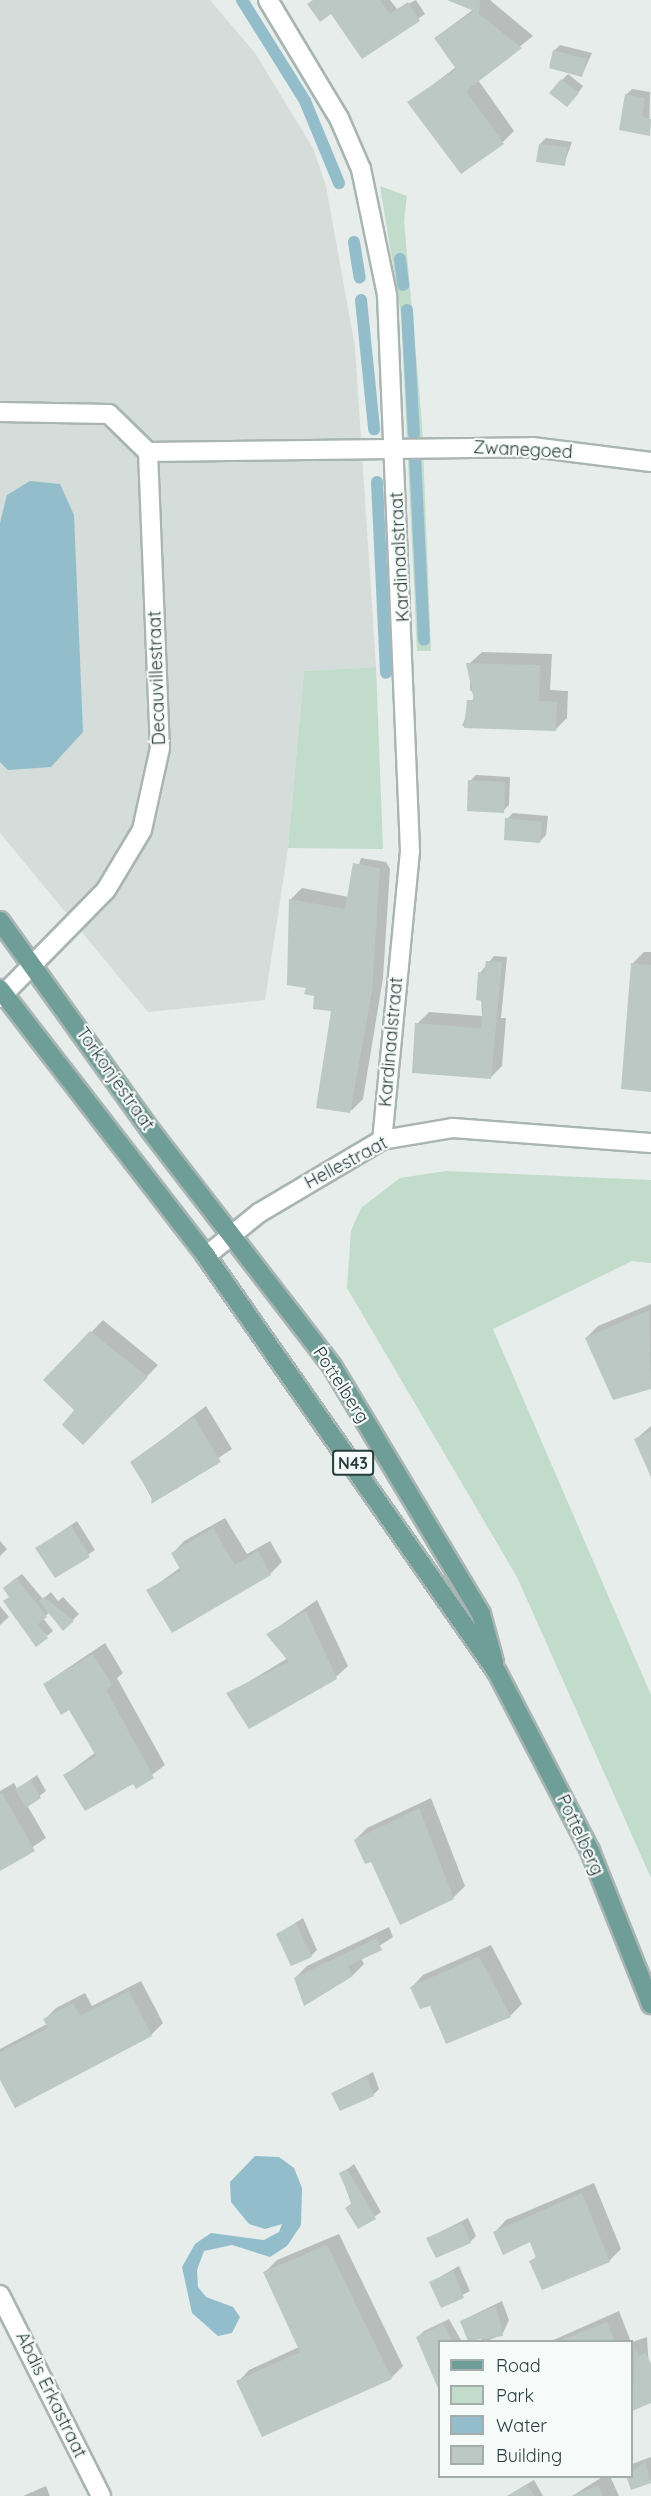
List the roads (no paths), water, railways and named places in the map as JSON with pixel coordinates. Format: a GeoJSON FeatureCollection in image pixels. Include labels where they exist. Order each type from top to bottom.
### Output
{"type":"FeatureCollection","features":[{"type":"Feature","properties":{"kind":"main road","name":"Torkonjestraat"},"geometry":{"type":"LineString","coordinates":[[0,921],[35,965],[232,1234]]}},
{"type":"Feature","properties":{"kind":"main road","name":"Torkonjestraat"},"geometry":{"type":"LineString","coordinates":[[2,994],[206,1256]]}},
{"type":"Feature","properties":{"kind":"main road","name":"Pottelberg"},"geometry":{"type":"LineString","coordinates":[[232,1234],[338,1376],[481,1614],[497,1672]]}},
{"type":"Feature","properties":{"kind":"main road","name":"Pottelberg"},"geometry":{"type":"LineString","coordinates":[[206,1256],[497,1672],[590,1851],[651,2004]]}},
{"type":"Feature","properties":{"kind":"street","name":"Kardinaalstraat"},"geometry":{"type":"LineString","coordinates":[[268,0],[339,118],[361,169],[387,295],[410,851],[382,1140]]}},
{"type":"Feature","properties":{"kind":"street"},"geometry":{"type":"LineString","coordinates":[[0,412],[109,414],[148,452],[395,448]]}},
{"type":"Feature","properties":{"kind":"street","name":"Zwanegoed"},"geometry":{"type":"LineString","coordinates":[[395,448],[532,447],[651,462]]}},
{"type":"Feature","properties":{"kind":"street","name":"Decauvillestraat"},"geometry":{"type":"LineString","coordinates":[[2,994],[80,921],[118,870],[142,830],[158,760],[148,452]]}},
{"type":"Feature","properties":{"kind":"street","name":"Hellestraat"},"geometry":{"type":"LineString","coordinates":[[206,1256],[232,1234],[293,1190],[382,1140],[452,1128],[651,1143]]}},
{"type":"Feature","properties":{"kind":"street","name":"Abdis Erkastraat"},"geometry":{"type":"LineString","coordinates":[[0,2295],[101,2496]]}},
{"type":"Feature","properties":{"kind":"water"},"geometry":{"type":"Polygon","coordinates":[[[30,481],[60,484],[74,515],[83,732],[51,767],[8,770],[0,762],[0,523],[7,495],[30,481]]]}},
{"type":"Feature","properties":{"kind":"water"},"geometry":{"type":"Polygon","coordinates":[[[255,2156],[279,2157],[294,2168],[302,2188],[301,2225],[287,2246],[270,2257],[232,2245],[204,2251],[197,2270],[198,2287],[206,2297],[233,2307],[240,2317],[232,2333],[218,2336],[192,2313],[182,2267],[195,2244],[211,2233],[264,2240],[279,2232],[282,2224],[265,2229],[249,2224],[231,2202],[230,2182],[255,2156]]]}},
{"type":"Feature","properties":{"kind":"waterway"},"geometry":{"type":"LineString","coordinates":[[242,0],[305,101],[339,183]]}},
{"type":"Feature","properties":{"kind":"waterway"},"geometry":{"type":"LineString","coordinates":[[354,242],[360,278]]}},
{"type":"Feature","properties":{"kind":"waterway"},"geometry":{"type":"LineString","coordinates":[[400,259],[403,285]]}},
{"type":"Feature","properties":{"kind":"waterway"},"geometry":{"type":"LineString","coordinates":[[361,300],[374,429]]}},
{"type":"Feature","properties":{"kind":"waterway"},"geometry":{"type":"LineString","coordinates":[[407,310],[414,434]]}},
{"type":"Feature","properties":{"kind":"waterway"},"geometry":{"type":"LineString","coordinates":[[415,457],[424,640]]}},
{"type":"Feature","properties":{"kind":"waterway"},"geometry":{"type":"LineString","coordinates":[[377,482],[386,673]]}}]}
